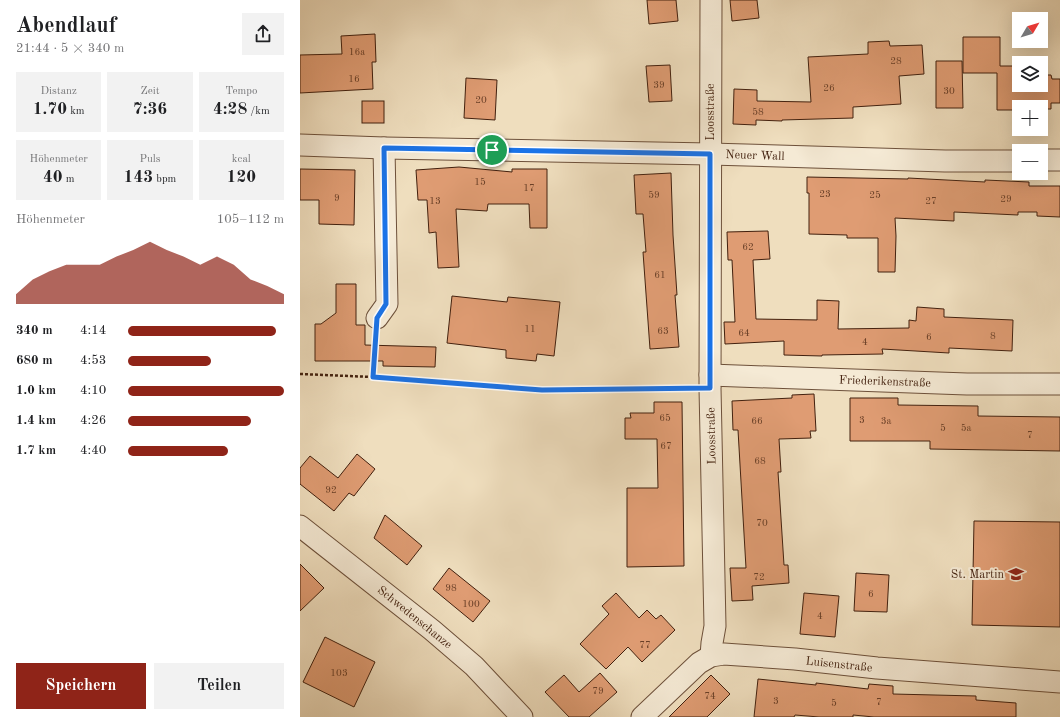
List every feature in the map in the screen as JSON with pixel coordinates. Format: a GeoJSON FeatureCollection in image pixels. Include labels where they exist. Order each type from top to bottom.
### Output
{"type":"FeatureCollection","features":[{"type":"Feature","properties":{"kind":"street","name":"Loosstraße"},"geometry":{"type":"LineString","coordinates":[[711,0],[710,381],[715,626],[711,656]]}},
{"type":"Feature","properties":{"kind":"street","name":"Neuer Wall"},"geometry":{"type":"LineString","coordinates":[[300,144],[384,148],[710,154],[945,161],[1012,161]]}},
{"type":"Feature","properties":{"kind":"street"},"geometry":{"type":"LineString","coordinates":[[377,318],[386,304],[384,148]]}},
{"type":"Feature","properties":{"kind":"street"},"geometry":{"type":"LineString","coordinates":[[1048,160],[1060,160]]}},
{"type":"Feature","properties":{"kind":"street","name":"Friederikenstraße"},"geometry":{"type":"LineString","coordinates":[[710,381],[1060,384]]}},
{"type":"Feature","properties":{"kind":"street","name":"Schwedenschanze"},"geometry":{"type":"LineString","coordinates":[[300,526],[432,630],[474,666],[522,717]]}},
{"type":"Feature","properties":{"kind":"street","name":"Luisenstraße"},"geometry":{"type":"LineString","coordinates":[[642,717],[699,663],[711,656],[724,654],[877,668],[1060,682]]}},
{"type":"Feature","properties":{"kind":"path"},"geometry":{"type":"LineString","coordinates":[[373,377],[377,318]]}},
{"type":"Feature","properties":{"kind":"path"},"geometry":{"type":"LineString","coordinates":[[300,374],[373,377],[542,390],[710,381]]}},
{"type":"Feature","properties":{"kind":"building"},"geometry":{"type":"Polygon","coordinates":[[[647,0],[676,0],[678,21],[649,24],[647,0]]]}},
{"type":"Feature","properties":{"kind":"building"},"geometry":{"type":"Polygon","coordinates":[[[730,0],[757,0],[759,18],[732,21],[730,0]]]}},
{"type":"Feature","properties":{"kind":"building"},"geometry":{"type":"Polygon","coordinates":[[[375,34],[376,62],[372,62],[373,89],[300,93],[300,55],[342,54],[341,36],[375,34]]]}},
{"type":"Feature","properties":{"kind":"building"},"geometry":{"type":"Polygon","coordinates":[[[963,37],[1000,37],[1000,66],[1012,66],[1012,92],[1048,92],[1048,75],[1051,75],[1052,79],[1060,79],[1060,103],[1051,103],[1051,109],[1048,109],[1048,100],[1012,100],[1012,110],[997,110],[997,73],[963,73],[963,37]]]}},
{"type":"Feature","properties":{"kind":"building"},"geometry":{"type":"Polygon","coordinates":[[[889,41],[890,46],[922,45],[924,74],[899,76],[901,104],[853,107],[853,118],[782,121],[756,120],[756,125],[733,124],[734,89],[757,90],[757,101],[811,102],[808,57],[868,54],[868,42],[889,41]]]}},
{"type":"Feature","properties":{"kind":"building"},"geometry":{"type":"Polygon","coordinates":[[[936,61],[962,61],[963,108],[936,108],[936,61]]]}},
{"type":"Feature","properties":{"kind":"building"},"geometry":{"type":"Polygon","coordinates":[[[670,65],[672,101],[649,102],[646,66],[670,65]]]}},
{"type":"Feature","properties":{"kind":"building"},"geometry":{"type":"Polygon","coordinates":[[[466,78],[497,80],[495,120],[464,118],[466,78]]]}},
{"type":"Feature","properties":{"kind":"building"},"geometry":{"type":"Polygon","coordinates":[[[362,101],[384,101],[384,123],[362,123],[362,101]]]}},
{"type":"Feature","properties":{"kind":"building"},"geometry":{"type":"Polygon","coordinates":[[[459,167],[512,172],[512,169],[547,169],[547,228],[530,228],[529,204],[488,204],[487,211],[456,209],[459,267],[438,268],[436,232],[429,233],[427,200],[418,200],[416,170],[459,167]]]}},
{"type":"Feature","properties":{"kind":"building"},"geometry":{"type":"Polygon","coordinates":[[[300,169],[355,170],[354,225],[319,224],[319,200],[300,200],[300,169]]]}},
{"type":"Feature","properties":{"kind":"building"},"geometry":{"type":"Polygon","coordinates":[[[671,173],[677,295],[675,295],[679,347],[650,349],[643,252],[646,252],[643,214],[636,214],[634,175],[671,173]]]}},
{"type":"Feature","properties":{"kind":"building"},"geometry":{"type":"Polygon","coordinates":[[[807,177],[908,178],[985,182],[985,180],[1029,182],[1029,186],[1060,186],[1060,217],[1037,216],[1037,212],[1018,212],[1018,215],[954,212],[954,221],[895,218],[895,272],[878,272],[878,238],[847,238],[847,235],[809,234],[809,193],[807,193],[807,177]]]}},
{"type":"Feature","properties":{"kind":"building"},"geometry":{"type":"Polygon","coordinates":[[[768,231],[770,259],[753,260],[756,319],[817,320],[817,300],[839,301],[838,329],[909,328],[909,320],[916,321],[917,307],[944,309],[944,317],[1013,320],[1012,351],[949,348],[949,353],[882,349],[883,354],[822,356],[784,355],[784,341],[725,344],[724,322],[735,322],[732,260],[728,260],[727,232],[768,231]]]}},
{"type":"Feature","properties":{"kind":"building"},"geometry":{"type":"Polygon","coordinates":[[[336,284],[356,284],[356,325],[365,325],[365,345],[436,347],[435,367],[383,366],[383,361],[315,361],[315,324],[321,324],[336,313],[336,284]]]}},
{"type":"Feature","properties":{"kind":"building"},"geometry":{"type":"Polygon","coordinates":[[[452,296],[507,302],[508,297],[560,302],[554,356],[537,354],[536,361],[506,358],[506,350],[447,343],[452,296]]]}},
{"type":"Feature","properties":{"kind":"building"},"geometry":{"type":"Polygon","coordinates":[[[814,394],[816,431],[810,431],[811,438],[779,439],[781,472],[778,472],[784,565],[788,565],[789,583],[752,586],[753,600],[732,601],[730,568],[746,568],[738,430],[733,430],[732,401],[792,398],[792,395],[814,394]]]}},
{"type":"Feature","properties":{"kind":"building"},"geometry":{"type":"Polygon","coordinates":[[[850,398],[898,398],[898,405],[978,406],[978,416],[1060,417],[1060,451],[930,449],[930,441],[850,441],[850,398]]]}},
{"type":"Feature","properties":{"kind":"building"},"geometry":{"type":"Polygon","coordinates":[[[654,402],[682,402],[684,566],[627,567],[627,488],[658,488],[657,439],[625,439],[625,418],[631,418],[630,413],[654,413],[654,402]]]}},
{"type":"Feature","properties":{"kind":"building"},"geometry":{"type":"Polygon","coordinates":[[[357,454],[375,469],[354,496],[349,493],[334,511],[300,484],[300,468],[310,456],[338,478],[357,454]]]}},
{"type":"Feature","properties":{"kind":"building"},"geometry":{"type":"Polygon","coordinates":[[[385,515],[422,546],[407,565],[374,538],[385,515]]]}},
{"type":"Feature","properties":{"kind":"building","name":"St. Martin"},"geometry":{"type":"Polygon","coordinates":[[[974,521],[1060,522],[1060,627],[972,625],[974,521]]]}},
{"type":"Feature","properties":{"kind":"building"},"geometry":{"type":"Polygon","coordinates":[[[300,564],[324,588],[300,611],[300,564]]]}},
{"type":"Feature","properties":{"kind":"building"},"geometry":{"type":"Polygon","coordinates":[[[449,568],[490,601],[473,622],[433,589],[449,568]]]}},
{"type":"Feature","properties":{"kind":"building"},"geometry":{"type":"Polygon","coordinates":[[[856,573],[889,575],[887,612],[854,611],[856,573]]]}},
{"type":"Feature","properties":{"kind":"building"},"geometry":{"type":"Polygon","coordinates":[[[616,593],[639,618],[647,610],[656,619],[661,615],[675,630],[642,662],[628,647],[606,669],[580,644],[609,614],[602,606],[616,593]]]}},
{"type":"Feature","properties":{"kind":"building"},"geometry":{"type":"Polygon","coordinates":[[[804,593],[839,596],[835,637],[800,634],[804,593]]]}},
{"type":"Feature","properties":{"kind":"building"},"geometry":{"type":"Polygon","coordinates":[[[325,637],[375,662],[354,707],[303,682],[325,637]]]}},
{"type":"Feature","properties":{"kind":"building"},"geometry":{"type":"Polygon","coordinates":[[[600,673],[617,692],[589,717],[569,717],[545,692],[564,675],[579,692],[600,673]]]}},
{"type":"Feature","properties":{"kind":"building"},"geometry":{"type":"Polygon","coordinates":[[[711,675],[730,694],[707,717],[669,717],[711,675]]]}},
{"type":"Feature","properties":{"kind":"building"},"geometry":{"type":"Polygon","coordinates":[[[758,679],[816,685],[816,683],[868,689],[869,684],[893,686],[893,694],[976,696],[976,700],[1016,703],[1016,717],[874,717],[853,715],[853,717],[819,717],[795,715],[794,717],[754,717],[758,679]]]}},
{"type":"Feature","properties":{"kind":"place","name":"St. Martin"},"geometry":{"type":"Point","coordinates":[1016,574]}},
{"type":"Feature","properties":{"kind":"route"},"geometry":{"type":"LineString","coordinates":[[384,148],[492,150],[710,154],[710,388],[542,390],[373,377],[377,318],[386,304],[384,148]]}}]}
